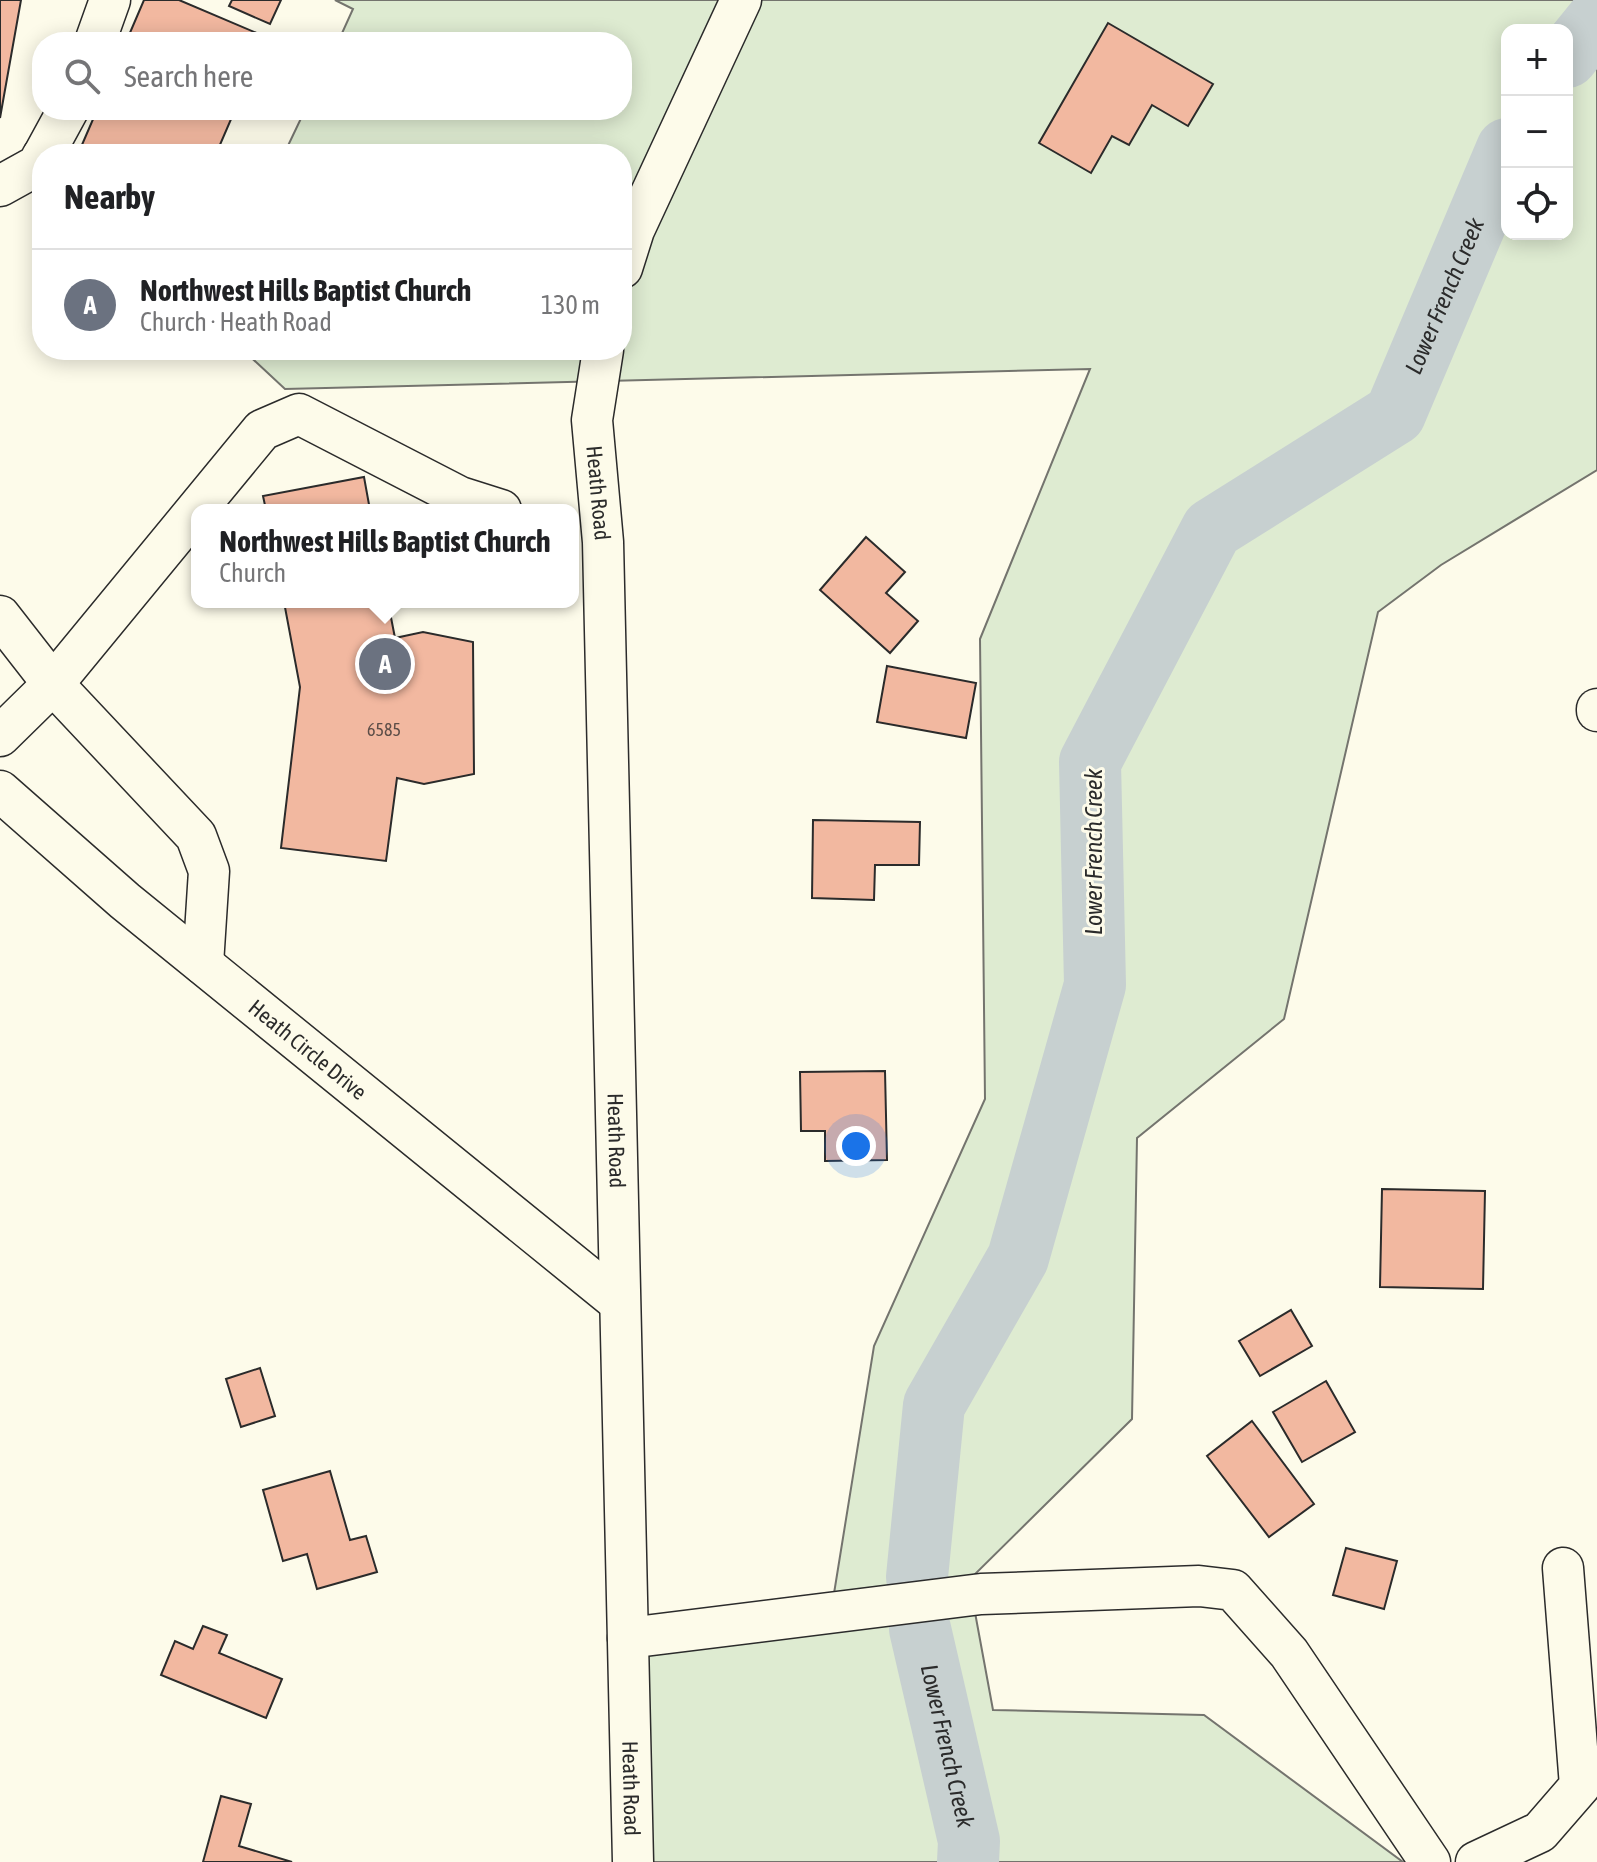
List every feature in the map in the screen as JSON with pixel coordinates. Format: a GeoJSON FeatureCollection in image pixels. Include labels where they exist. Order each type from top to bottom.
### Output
{"type":"FeatureCollection","features":[{"type":"Feature","properties":{"kind":"street"},"geometry":{"type":"LineString","coordinates":[[99,32],[110,0]]}},
{"type":"Feature","properties":{"kind":"street"},"geometry":{"type":"LineString","coordinates":[[632,236],[741,0]]}},
{"type":"Feature","properties":{"kind":"street"},"geometry":{"type":"LineString","coordinates":[[50,144],[63,120]]}},
{"type":"Feature","properties":{"kind":"street"},"geometry":{"type":"LineString","coordinates":[[0,186],[32,168]]}},
{"type":"Feature","properties":{"kind":"street","name":"Heath Road"},"geometry":{"type":"LineString","coordinates":[[601,360],[592,420],[588,538],[619,1302],[633,1862]]}},
{"type":"Feature","properties":{"kind":"street"},"geometry":{"type":"LineString","coordinates":[[201,504],[262,430],[299,414],[460,497],[482,504]]}},
{"type":"Feature","properties":{"kind":"street"},"geometry":{"type":"LineString","coordinates":[[0,736],[53,684],[191,516]]}},
{"type":"Feature","properties":{"kind":"street"},"geometry":{"type":"LineString","coordinates":[[0,616],[53,684],[196,836],[209,871],[203,964]]}},
{"type":"Feature","properties":{"kind":"street","name":"Heath Circle Drive"},"geometry":{"type":"LineString","coordinates":[[0,791],[203,964],[619,1302]]}},
{"type":"Feature","properties":{"kind":"street"},"geometry":{"type":"LineString","coordinates":[[1476,1862],[1540,1832],[1580,1786],[1563,1568]]}},
{"type":"Feature","properties":{"kind":"street"},"geometry":{"type":"LineString","coordinates":[[628,1638],[981,1594],[1199,1586],[1233,1590],[1289,1653],[1430,1862]]}},
{"type":"Feature","properties":{"kind":"green space"},"geometry":{"type":"Polygon","coordinates":[[[335,0],[1597,0],[1597,470],[1441,565],[1378,612],[1284,1019],[1137,1138],[1132,1419],[969,1580],[993,1710],[1204,1715],[1403,1862],[633,1862],[628,1638],[831,1612],[874,1346],[985,1099],[980,639],[1090,369],[285,389],[254,360],[632,360],[632,144],[289,144],[300,120],[632,120],[632,32],[343,32],[353,9],[335,0]]]}},
{"type":"Feature","properties":{"kind":"building"},"geometry":{"type":"Polygon","coordinates":[[[0,0],[21,0],[0,118],[0,0]]]}},
{"type":"Feature","properties":{"kind":"building"},"geometry":{"type":"Polygon","coordinates":[[[144,0],[179,0],[254,32],[130,32],[144,0]]]}},
{"type":"Feature","properties":{"kind":"building"},"geometry":{"type":"Polygon","coordinates":[[[232,0],[281,0],[270,24],[229,6],[232,0]]]}},
{"type":"Feature","properties":{"kind":"building"},"geometry":{"type":"Polygon","coordinates":[[[1108,23],[1213,84],[1188,126],[1152,105],[1129,145],[1112,136],[1091,173],[1039,143],[1108,23]]]}},
{"type":"Feature","properties":{"kind":"building"},"geometry":{"type":"Polygon","coordinates":[[[93,120],[231,120],[220,144],[82,144],[93,120]]]}},
{"type":"Feature","properties":{"kind":"building"},"geometry":{"type":"Polygon","coordinates":[[[364,477],[369,504],[265,504],[263,496],[364,477]]]}},
{"type":"Feature","properties":{"kind":"building"},"geometry":{"type":"Polygon","coordinates":[[[866,537],[905,572],[886,593],[918,621],[890,653],[820,590],[866,537]]]}},
{"type":"Feature","properties":{"kind":"building"},"geometry":{"type":"Polygon","coordinates":[[[285,608],[389,608],[395,638],[423,632],[473,642],[474,774],[424,784],[397,778],[386,861],[281,848],[300,687],[285,608]]]}},
{"type":"Feature","properties":{"kind":"building"},"geometry":{"type":"Polygon","coordinates":[[[887,666],[976,683],[966,738],[877,722],[887,666]]]}},
{"type":"Feature","properties":{"kind":"building"},"geometry":{"type":"Polygon","coordinates":[[[813,820],[920,822],[919,865],[875,865],[874,900],[812,898],[813,820]]]}},
{"type":"Feature","properties":{"kind":"building"},"geometry":{"type":"Polygon","coordinates":[[[885,1071],[887,1160],[825,1161],[825,1131],[801,1131],[800,1072],[885,1071]]]}},
{"type":"Feature","properties":{"kind":"building"},"geometry":{"type":"Polygon","coordinates":[[[1382,1189],[1485,1191],[1483,1289],[1380,1287],[1382,1189]]]}},
{"type":"Feature","properties":{"kind":"building"},"geometry":{"type":"Polygon","coordinates":[[[1291,1310],[1312,1346],[1260,1376],[1239,1341],[1291,1310]]]}},
{"type":"Feature","properties":{"kind":"building"},"geometry":{"type":"Polygon","coordinates":[[[260,1368],[275,1416],[241,1427],[226,1379],[260,1368]]]}},
{"type":"Feature","properties":{"kind":"building"},"geometry":{"type":"Polygon","coordinates":[[[1326,1381],[1355,1432],[1302,1462],[1273,1412],[1326,1381]]]}},
{"type":"Feature","properties":{"kind":"building"},"geometry":{"type":"Polygon","coordinates":[[[1252,1421],[1314,1504],[1269,1537],[1207,1456],[1252,1421]]]}},
{"type":"Feature","properties":{"kind":"building"},"geometry":{"type":"Polygon","coordinates":[[[330,1471],[350,1540],[366,1536],[377,1572],[317,1589],[307,1554],[283,1561],[263,1490],[330,1471]]]}},
{"type":"Feature","properties":{"kind":"building"},"geometry":{"type":"Polygon","coordinates":[[[1346,1548],[1397,1561],[1384,1609],[1333,1595],[1346,1548]]]}},
{"type":"Feature","properties":{"kind":"building"},"geometry":{"type":"Polygon","coordinates":[[[203,1626],[227,1635],[219,1653],[282,1679],[266,1718],[161,1675],[175,1641],[193,1649],[203,1626]]]}},
{"type":"Feature","properties":{"kind":"building"},"geometry":{"type":"Polygon","coordinates":[[[221,1796],[251,1804],[239,1846],[292,1862],[203,1862],[221,1796]]]}},
{"type":"Feature","properties":{"kind":"waterway","name":"Lower French Creek"},"geometry":{"type":"LineString","coordinates":[[1573,50],[1597,20]]}},
{"type":"Feature","properties":{"kind":"waterway","name":"Lower French Creek"},"geometry":{"type":"LineString","coordinates":[[917,1577],[934,1405],[1018,1258],[1095,985],[1090,762],[1212,529],[1395,414],[1501,163]]}},
{"type":"Feature","properties":{"kind":"waterway","name":"Lower French Creek"},"geometry":{"type":"LineString","coordinates":[[920,1629],[969,1841],[968,1862]]}},
{"type":"Feature","properties":{"kind":"place","name":"Northwest Hills Baptist Church"},"geometry":{"type":"Point","coordinates":[385,664]}}]}
